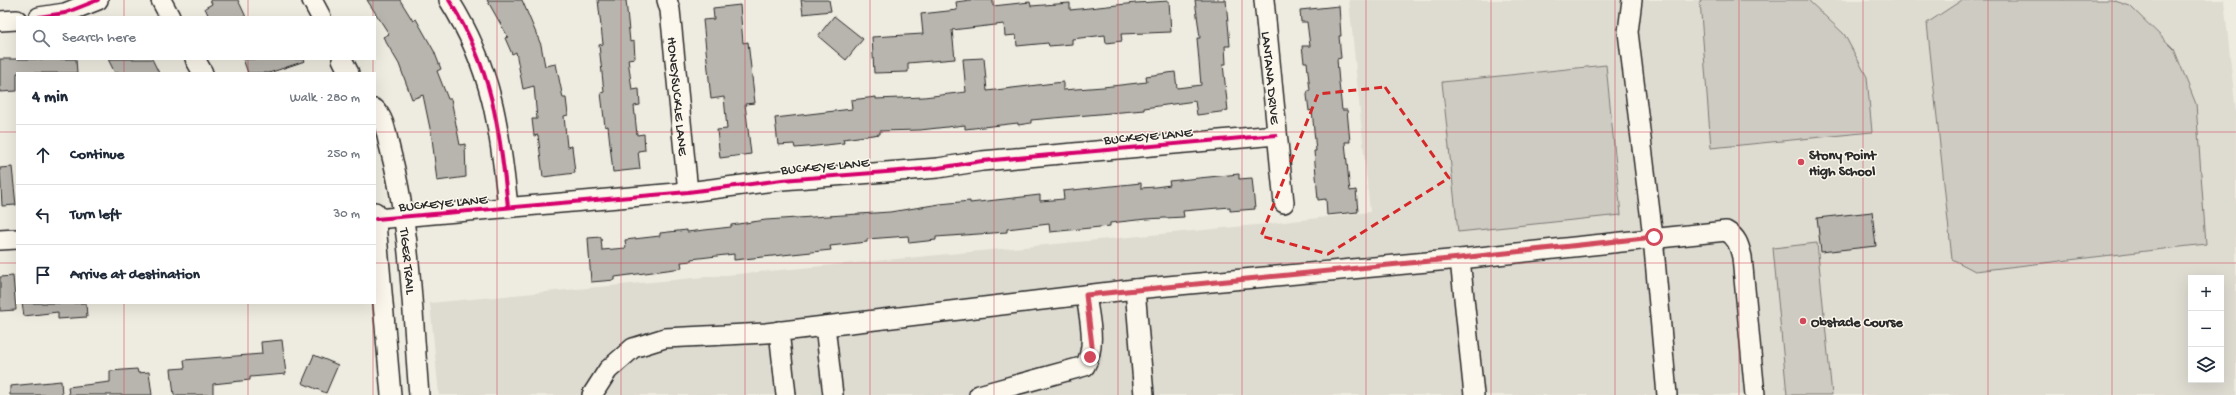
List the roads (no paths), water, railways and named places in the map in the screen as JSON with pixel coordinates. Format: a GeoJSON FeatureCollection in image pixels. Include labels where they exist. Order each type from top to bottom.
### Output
{"type":"FeatureCollection","features":[{"type":"Feature","properties":{"kind":"street"},"geometry":{"type":"LineString","coordinates":[[46,16],[65,13],[98,0]]}},
{"type":"Feature","properties":{"kind":"street"},"geometry":{"type":"LineString","coordinates":[[161,0],[169,16]]}},
{"type":"Feature","properties":{"kind":"street"},"geometry":{"type":"LineString","coordinates":[[312,0],[320,16]]}},
{"type":"Feature","properties":{"kind":"street"},"geometry":{"type":"LineString","coordinates":[[449,0],[467,32],[488,82],[500,135],[508,208]]}},
{"type":"Feature","properties":{"kind":"street","name":"HONEYSUCKLE LANE"},"geometry":{"type":"LineString","coordinates":[[667,0],[670,10],[688,192]]}},
{"type":"Feature","properties":{"kind":"street","name":"LANTANA DRIVE"},"geometry":{"type":"LineString","coordinates":[[1264,0],[1276,135],[1284,203]]}},
{"type":"Feature","properties":{"kind":"street"},"geometry":{"type":"LineString","coordinates":[[1632,0],[1628,32],[1654,237],[1667,395]]}},
{"type":"Feature","properties":{"kind":"street"},"geometry":{"type":"LineString","coordinates":[[0,21],[16,20]]}},
{"type":"Feature","properties":{"kind":"street"},"geometry":{"type":"LineString","coordinates":[[195,60],[201,72]]}},
{"type":"Feature","properties":{"kind":"street"},"geometry":{"type":"LineString","coordinates":[[342,60],[348,72]]}},
{"type":"Feature","properties":{"kind":"street","name":"TIGER TRAIL"},"geometry":{"type":"LineString","coordinates":[[376,110],[382,115],[395,165],[404,218],[419,395]]}},
{"type":"Feature","properties":{"kind":"street","name":"BUCKEYE LANE"},"geometry":{"type":"LineString","coordinates":[[376,215],[404,218],[688,192],[782,180],[938,168],[982,161],[1276,135]]}},
{"type":"Feature","properties":{"kind":"street","name":"TIGER TRAIL"},"geometry":{"type":"LineString","coordinates":[[376,215],[391,395]]}},
{"type":"Feature","properties":{"kind":"street"},"geometry":{"type":"LineString","coordinates":[[592,395],[608,370],[633,348],[665,338],[779,332],[1135,289],[1726,231],[1734,235],[1740,246],[1742,257],[1755,395]]}},
{"type":"Feature","properties":{"kind":"street"},"geometry":{"type":"LineString","coordinates":[[0,240],[16,239]]}},
{"type":"Feature","properties":{"kind":"street"},"geometry":{"type":"LineString","coordinates":[[1460,258],[1474,395]]}},
{"type":"Feature","properties":{"kind":"street"},"geometry":{"type":"LineString","coordinates":[[1135,289],[1144,395]]}},
{"type":"Feature","properties":{"kind":"street"},"geometry":{"type":"LineString","coordinates":[[979,395],[1085,366],[1090,357],[1092,346],[1086,295]]}},
{"type":"Feature","properties":{"kind":"street"},"geometry":{"type":"LineString","coordinates":[[825,326],[833,395]]}},
{"type":"Feature","properties":{"kind":"street"},"geometry":{"type":"LineString","coordinates":[[779,332],[786,395]]}},
{"type":"Feature","properties":{"kind":"place","name":"Stony Point High School"},"geometry":{"type":"Point","coordinates":[1801,162]}},
{"type":"Feature","properties":{"kind":"place","name":"Obstacle Course"},"geometry":{"type":"Point","coordinates":[1803,321]}}]}
